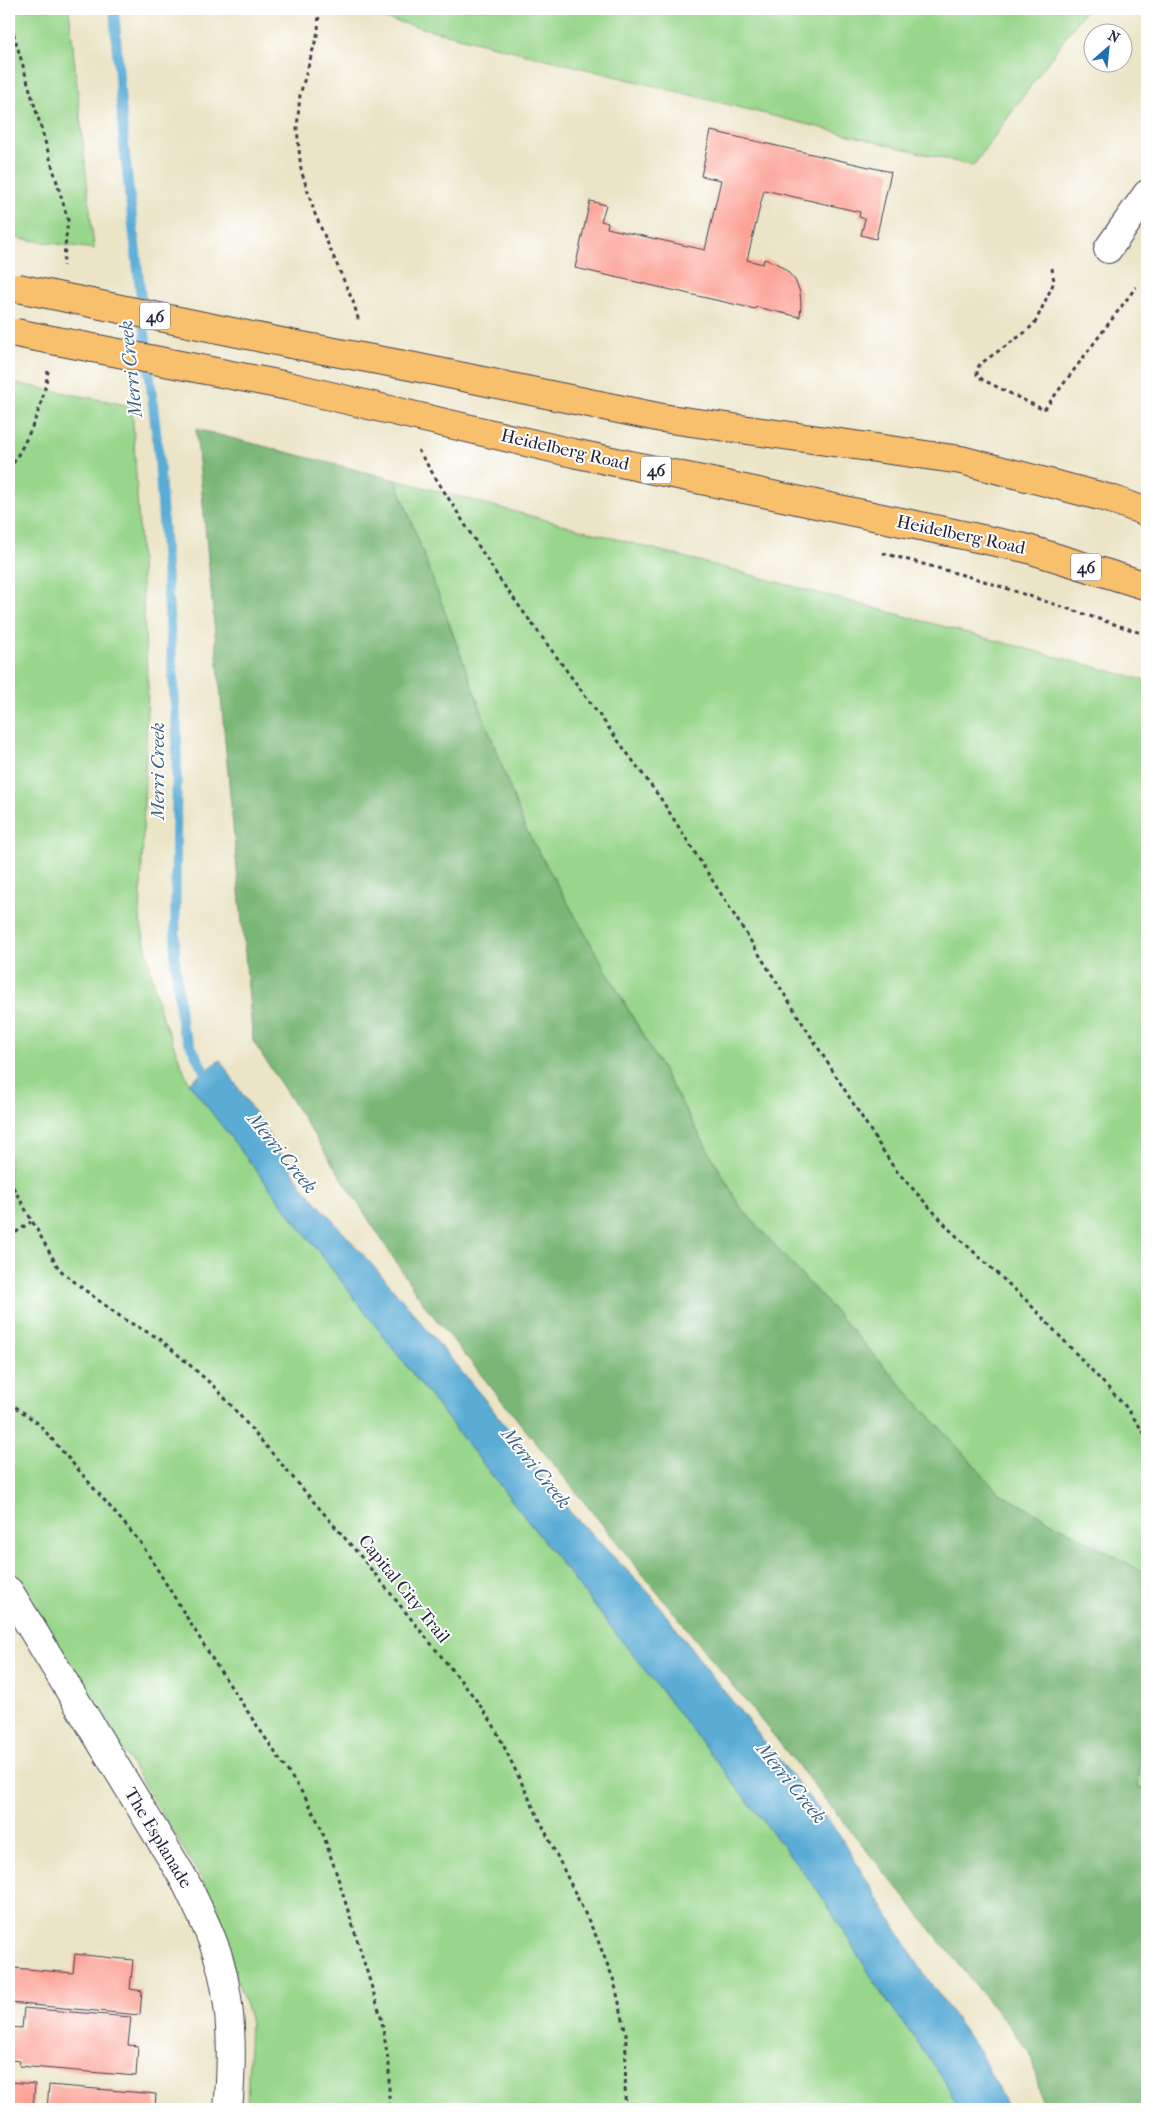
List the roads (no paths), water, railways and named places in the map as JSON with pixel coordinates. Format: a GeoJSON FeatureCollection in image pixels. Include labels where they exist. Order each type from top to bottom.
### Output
{"type":"FeatureCollection","features":[{"type":"Feature","properties":{"kind":"main road","name":"46"},"geometry":{"type":"LineString","coordinates":[[14,287],[662,418],[961,460],[1112,500],[1147,512]]}},
{"type":"Feature","properties":{"kind":"main road","name":"Heidelberg Road"},"geometry":{"type":"LineString","coordinates":[[13,332],[288,386],[573,453],[1025,548],[1147,586]]}},
{"type":"Feature","properties":{"kind":"street"},"geometry":{"type":"LineString","coordinates":[[1108,249],[1147,194]]}},
{"type":"Feature","properties":{"kind":"street","name":"The Esplanade"},"geometry":{"type":"LineString","coordinates":[[9,1592],[184,1879],[203,1917],[217,1953],[226,1995],[231,2033],[231,2078],[228,2109]]}},
{"type":"Feature","properties":{"kind":"water"},"geometry":{"type":"Polygon","coordinates":[[[220,1060],[302,1186],[389,1284],[490,1406],[570,1512],[650,1594],[716,1681],[840,1836],[922,1971],[980,2053],[1008,2109],[959,2109],[944,2080],[879,1989],[819,1892],[418,1381],[189,1083],[220,1060]]]}},
{"type":"Feature","properties":{"kind":"waterway","name":"Merri Creek"},"geometry":{"type":"LineString","coordinates":[[114,9],[124,146],[159,458],[177,736],[175,959],[182,1029],[210,1082]]}}]}
